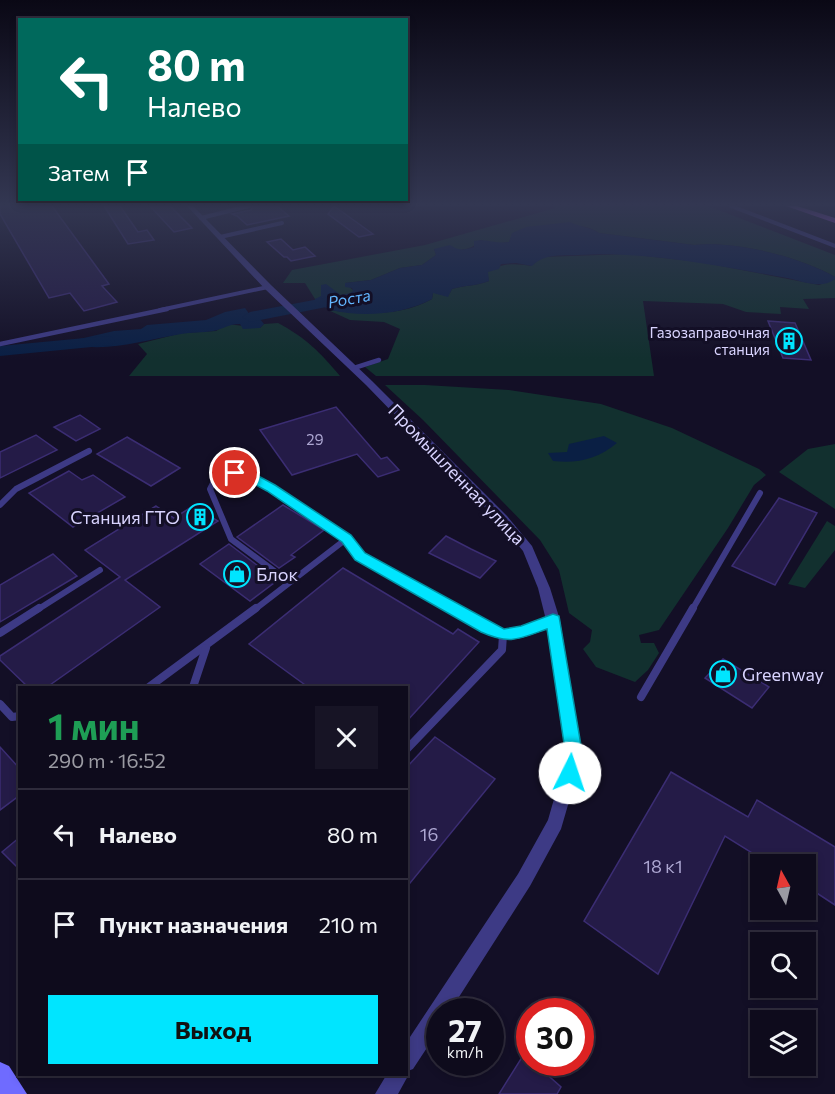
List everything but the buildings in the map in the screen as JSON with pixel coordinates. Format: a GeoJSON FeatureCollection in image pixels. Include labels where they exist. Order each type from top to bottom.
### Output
{"type":"FeatureCollection","features":[{"type":"Feature","properties":{"kind":"street","name":"Промышленная улица"},"geometry":{"type":"LineString","coordinates":[[239,257],[354,368],[503,519],[528,549],[544,588],[553,620],[574,757],[555,823],[524,880],[408,1059]]}},
{"type":"Feature","properties":{"kind":"street"},"geometry":{"type":"LineString","coordinates":[[0,1075],[14,1094]]}},
{"type":"Feature","properties":{"kind":"street"},"geometry":{"type":"LineString","coordinates":[[386,1094],[398,1076]]}},
{"type":"Feature","properties":{"kind":"lane"},"geometry":{"type":"LineString","coordinates":[[0,344],[268,287]]}},
{"type":"Feature","properties":{"kind":"lane"},"geometry":{"type":"LineString","coordinates":[[354,368],[379,360]]}},
{"type":"Feature","properties":{"kind":"lane"},"geometry":{"type":"LineString","coordinates":[[0,506],[16,489],[89,451]]}},
{"type":"Feature","properties":{"kind":"lane"},"geometry":{"type":"LineString","coordinates":[[290,582],[231,539],[210,489],[215,479],[235,473],[244,474],[271,488],[346,538],[360,556],[503,635],[522,632],[553,620]]}},
{"type":"Feature","properties":{"kind":"lane"},"geometry":{"type":"LineString","coordinates":[[641,697],[760,493]]}},
{"type":"Feature","properties":{"kind":"lane"},"geometry":{"type":"LineString","coordinates":[[150,686],[206,647],[346,538]]}},
{"type":"Feature","properties":{"kind":"lane"},"geometry":{"type":"LineString","coordinates":[[0,633],[100,570]]}},
{"type":"Feature","properties":{"kind":"lane"},"geometry":{"type":"LineString","coordinates":[[408,748],[502,650],[503,635]]}},
{"type":"Feature","properties":{"kind":"lane"},"geometry":{"type":"LineString","coordinates":[[193,686],[206,647]]}},
{"type":"Feature","properties":{"kind":"lane"},"geometry":{"type":"LineString","coordinates":[[0,704],[12,717],[18,716]]}},
{"type":"Feature","properties":{"kind":"green space"},"geometry":{"type":"Polygon","coordinates":[[[361,257],[433,257],[422,265],[400,268],[371,280],[345,283],[354,291],[349,294],[315,299],[305,283],[283,283],[292,270],[361,257]]]}},
{"type":"Feature","properties":{"kind":"green space"},"geometry":{"type":"Polygon","coordinates":[[[542,257],[655,257],[700,262],[819,285],[835,279],[835,298],[803,299],[809,309],[780,307],[781,314],[746,312],[723,304],[643,301],[654,376],[376,376],[365,367],[388,359],[400,329],[384,322],[350,320],[328,310],[382,313],[407,309],[432,299],[433,293],[450,293],[452,289],[489,281],[487,272],[503,265],[531,266],[542,257]]]}},
{"type":"Feature","properties":{"kind":"green space"},"geometry":{"type":"Polygon","coordinates":[[[785,257],[835,257],[835,277],[820,269],[785,257]]]}},
{"type":"Feature","properties":{"kind":"green space"},"geometry":{"type":"Polygon","coordinates":[[[278,323],[312,346],[340,376],[129,376],[147,354],[138,344],[182,333],[216,331],[227,324],[260,328],[264,324],[278,323]]]}},
{"type":"Feature","properties":{"kind":"green space"},"geometry":{"type":"Polygon","coordinates":[[[385,385],[509,390],[601,404],[672,428],[759,469],[766,475],[754,485],[728,528],[659,630],[639,635],[641,643],[654,643],[659,653],[648,670],[635,682],[596,667],[583,649],[590,642],[592,630],[569,613],[559,570],[540,540],[423,420],[385,385]]]}},
{"type":"Feature","properties":{"kind":"green space"},"geometry":{"type":"Polygon","coordinates":[[[835,444],[835,509],[779,472],[808,449],[835,444]]]}},
{"type":"Feature","properties":{"kind":"green space"},"geometry":{"type":"Polygon","coordinates":[[[827,521],[835,526],[835,550],[805,588],[788,584],[827,521]]]}},
{"type":"Feature","properties":{"kind":"water"},"geometry":{"type":"Polygon","coordinates":[[[433,257],[548,257],[532,266],[516,263],[501,264],[499,269],[488,272],[489,281],[452,289],[448,297],[433,293],[432,299],[397,311],[356,314],[329,309],[315,301],[321,296],[321,285],[326,284],[341,295],[349,294],[353,291],[352,288],[345,287],[345,283],[371,280],[400,268],[422,265],[433,257]]]}},
{"type":"Feature","properties":{"kind":"water"},"geometry":{"type":"Polygon","coordinates":[[[657,257],[785,257],[820,269],[835,279],[824,284],[805,283],[709,264],[657,257]]]}},
{"type":"Feature","properties":{"kind":"water","name":"Роста"},"geometry":{"type":"Polygon","coordinates":[[[245,308],[250,315],[282,310],[283,312],[260,319],[264,324],[260,328],[243,329],[240,324],[236,324],[213,331],[185,333],[114,346],[74,345],[75,340],[114,331],[141,329],[147,325],[206,320],[225,312],[245,308]]]}},
{"type":"Feature","properties":{"kind":"water"},"geometry":{"type":"Polygon","coordinates":[[[604,436],[617,443],[595,457],[570,462],[553,461],[548,453],[567,452],[569,444],[604,436]]]}},
{"type":"Feature","properties":{"kind":"waterway","name":"Роста"},"geometry":{"type":"LineString","coordinates":[[250,317],[351,298]]}},
{"type":"Feature","properties":{"kind":"waterway","name":"Роста"},"geometry":{"type":"LineString","coordinates":[[0,351],[106,341]]}},
{"type":"Feature","properties":{"kind":"place","name":"Газозаправочная станция"},"geometry":{"type":"Point","coordinates":[789,341]}},
{"type":"Feature","properties":{"kind":"place","name":"Станция ГТО"},"geometry":{"type":"Point","coordinates":[200,517]}},
{"type":"Feature","properties":{"kind":"place","name":"Блок"},"geometry":{"type":"Point","coordinates":[237,574]}},
{"type":"Feature","properties":{"kind":"place","name":"Greenway"},"geometry":{"type":"Point","coordinates":[723,674]}},
{"type":"Feature","properties":{"kind":"route"},"geometry":{"type":"LineString","coordinates":[[235,473],[244,474],[271,488],[346,538],[360,556],[487,628],[503,635],[522,632],[553,620],[574,757],[570,773]]}}]}
